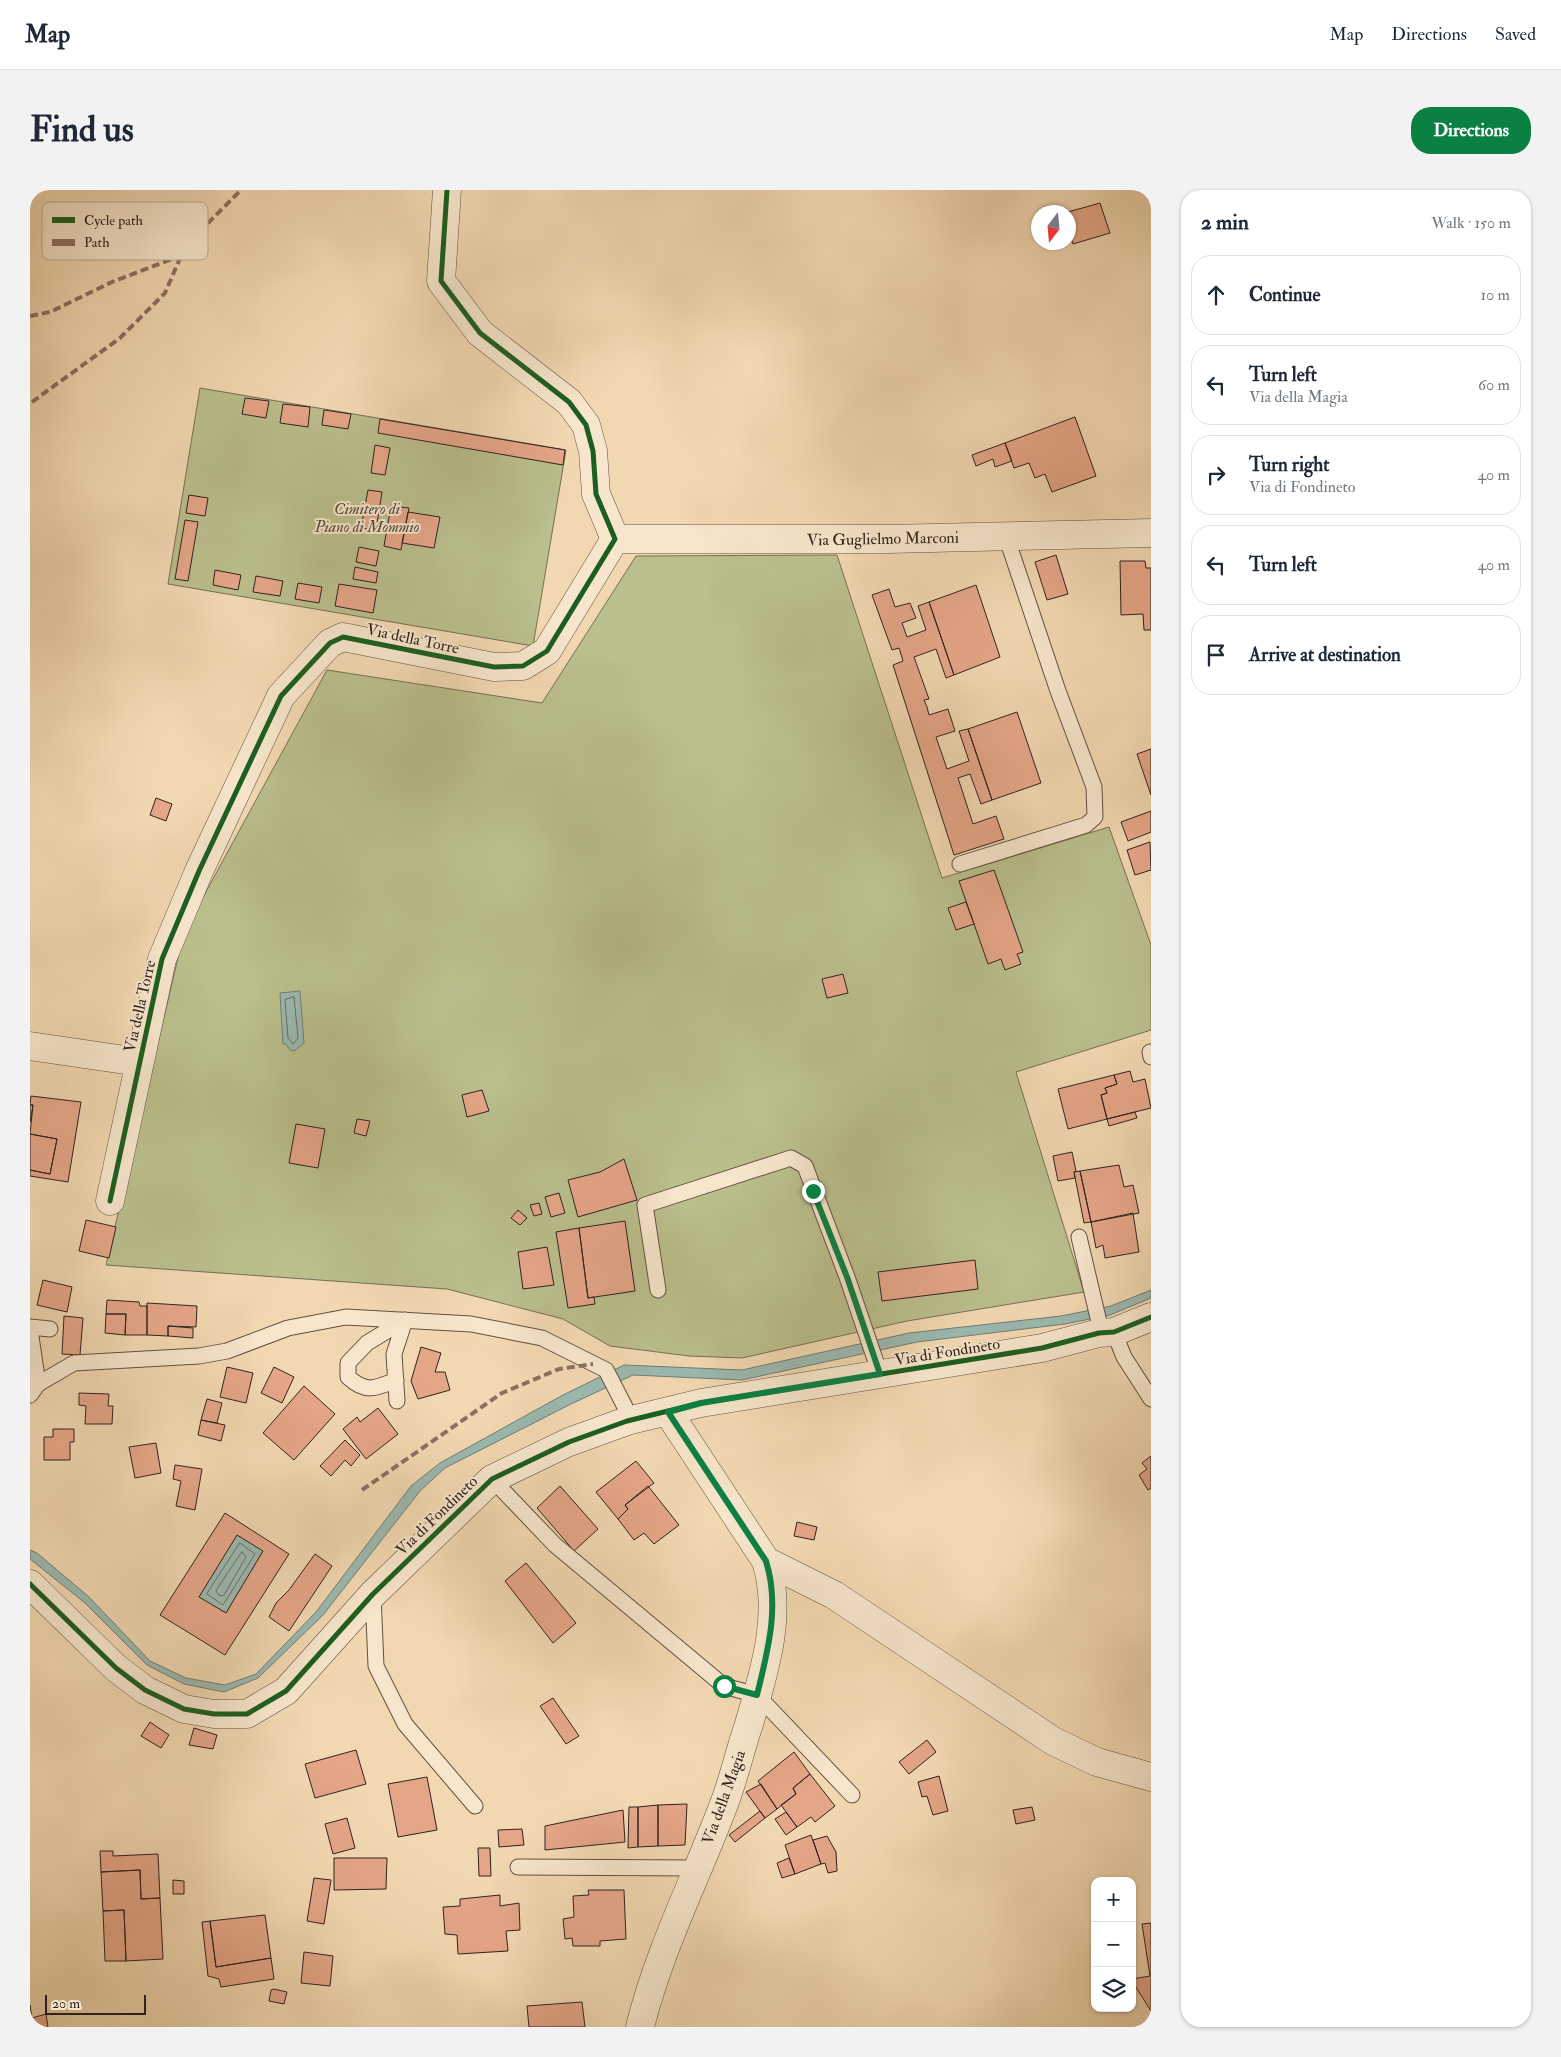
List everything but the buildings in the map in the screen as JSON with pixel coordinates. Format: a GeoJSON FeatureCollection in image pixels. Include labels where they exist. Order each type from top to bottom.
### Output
{"type":"FeatureCollection","features":[{"type":"Feature","properties":{"kind":"street"},"geometry":{"type":"LineString","coordinates":[[446,190],[441,281],[480,333],[569,402],[586,425],[593,451],[596,494],[616,540]]}},
{"type":"Feature","properties":{"kind":"street","name":"Via Guglielmo Marconi"},"geometry":{"type":"LineString","coordinates":[[616,540],[888,539],[1151,533]]}},
{"type":"Feature","properties":{"kind":"street","name":"Via della Torre"},"geometry":{"type":"LineString","coordinates":[[110,1201],[162,959],[199,871],[281,696],[330,643],[343,637],[494,667],[523,666],[547,651],[616,540]]}},
{"type":"Feature","properties":{"kind":"street"},"geometry":{"type":"LineString","coordinates":[[30,1046],[139,1062]]}},
{"type":"Feature","properties":{"kind":"street","name":"Via di Fondineto"},"geometry":{"type":"LineString","coordinates":[[30,1584],[116,1668],[145,1690],[184,1709],[214,1714],[247,1714],[286,1692],[373,1594],[492,1479],[626,1414],[668,1412],[701,1403],[877,1365],[1042,1348],[1151,1317]]}},
{"type":"Feature","properties":{"kind":"street","name":"Via della Magia"},"geometry":{"type":"LineString","coordinates":[[640,2027],[646,2004],[696,1868],[724,1803],[757,1695],[772,1631],[772,1580],[766,1561],[668,1412]]}},
{"type":"Feature","properties":{"kind":"street"},"geometry":{"type":"LineString","coordinates":[[766,1561],[834,1595],[1053,1741],[1097,1762],[1151,1777]]}},
{"type":"Feature","properties":{"kind":"lane"},"geometry":{"type":"LineString","coordinates":[[960,864],[1086,825],[1095,817],[1094,787],[1058,691],[1006,536]]}},
{"type":"Feature","properties":{"kind":"lane"},"geometry":{"type":"LineString","coordinates":[[658,1290],[645,1205],[792,1158],[805,1166],[877,1365]]}},
{"type":"Feature","properties":{"kind":"lane"},"geometry":{"type":"LineString","coordinates":[[1079,1237],[1095,1302],[1104,1329],[1151,1399]]}},
{"type":"Feature","properties":{"kind":"lane"},"geometry":{"type":"LineString","coordinates":[[34,1390],[74,1363],[199,1356],[227,1351],[288,1328],[346,1317],[471,1324],[542,1338],[606,1370],[626,1414]]}},
{"type":"Feature","properties":{"kind":"lane"},"geometry":{"type":"LineString","coordinates":[[397,1401],[394,1354],[405,1320]]}},
{"type":"Feature","properties":{"kind":"lane"},"geometry":{"type":"LineString","coordinates":[[396,1380],[376,1388],[358,1387],[348,1377],[348,1363],[367,1343],[405,1320]]}},
{"type":"Feature","properties":{"kind":"lane"},"geometry":{"type":"LineString","coordinates":[[34,1390],[30,1329],[50,1330]]}},
{"type":"Feature","properties":{"kind":"lane"},"geometry":{"type":"LineString","coordinates":[[492,1479],[555,1545],[724,1686],[757,1695],[852,1795]]}},
{"type":"Feature","properties":{"kind":"lane"},"geometry":{"type":"LineString","coordinates":[[373,1594],[376,1666],[405,1724],[476,1806]]}},
{"type":"Feature","properties":{"kind":"lane"},"geometry":{"type":"LineString","coordinates":[[518,1867],[696,1868]]}},
{"type":"Feature","properties":{"kind":"green space","name":"Cimitero di Piano di Mommio"},"geometry":{"type":"Polygon","coordinates":[[[200,388],[566,450],[533,646],[168,584],[200,388]]]}},
{"type":"Feature","properties":{"kind":"green space"},"geometry":{"type":"Polygon","coordinates":[[[837,555],[942,878],[1109,827],[1151,945],[1151,1030],[1016,1072],[1084,1292],[907,1321],[742,1358],[689,1356],[610,1346],[563,1319],[447,1289],[106,1265],[184,932],[327,670],[542,703],[636,556],[837,555]]]}},
{"type":"Feature","properties":{"kind":"water"},"geometry":{"type":"Polygon","coordinates":[[[300,991],[304,1043],[294,1051],[290,1050],[286,1044],[283,1044],[280,993],[300,991]]]}},
{"type":"Feature","properties":{"kind":"water"},"geometry":{"type":"Polygon","coordinates":[[[1151,1290],[1151,1298],[1110,1315],[1065,1324],[917,1342],[742,1380],[633,1375],[445,1468],[420,1491],[323,1615],[258,1678],[224,1692],[184,1684],[147,1665],[85,1603],[30,1559],[30,1550],[37,1553],[89,1597],[150,1661],[186,1678],[225,1685],[256,1674],[316,1612],[411,1486],[440,1463],[563,1395],[624,1365],[742,1370],[909,1333],[1061,1316],[1111,1306],[1151,1290]]]}},
{"type":"Feature","properties":{"kind":"water"},"geometry":{"type":"Polygon","coordinates":[[[237,1535],[263,1551],[226,1613],[199,1597],[237,1535]]]}},
{"type":"Feature","properties":{"kind":"marked path"},"geometry":{"type":"LineString","coordinates":[[208,223],[241,190]]}},
{"type":"Feature","properties":{"kind":"marked path"},"geometry":{"type":"LineString","coordinates":[[30,316],[50,312],[112,282],[169,260]]}},
{"type":"Feature","properties":{"kind":"marked path"},"geometry":{"type":"LineString","coordinates":[[32,402],[120,338],[165,293],[179,260]]}},
{"type":"Feature","properties":{"kind":"marked path"},"geometry":{"type":"LineString","coordinates":[[362,1490],[502,1393],[559,1369],[593,1364]]}},
{"type":"Feature","properties":{"kind":"cycle path"},"geometry":{"type":"LineString","coordinates":[[110,1201],[162,959],[199,871],[281,696],[330,643],[343,637],[494,667],[523,666],[547,651],[615,539],[596,494],[593,451],[586,425],[569,402],[480,333],[441,281],[447,190]]}},
{"type":"Feature","properties":{"kind":"cycle path"},"geometry":{"type":"LineString","coordinates":[[30,1584],[116,1668],[145,1690],[184,1709],[214,1714],[247,1714],[286,1691],[373,1594],[492,1479],[569,1442],[627,1421],[701,1403],[1042,1348],[1099,1333],[1114,1332],[1151,1317]]}},
{"type":"Feature","properties":{"kind":"route"},"geometry":{"type":"LineString","coordinates":[[724,1686],[757,1695],[772,1631],[772,1580],[766,1561],[668,1412],[701,1403],[880,1374],[847,1277],[813,1191]]}}]}
